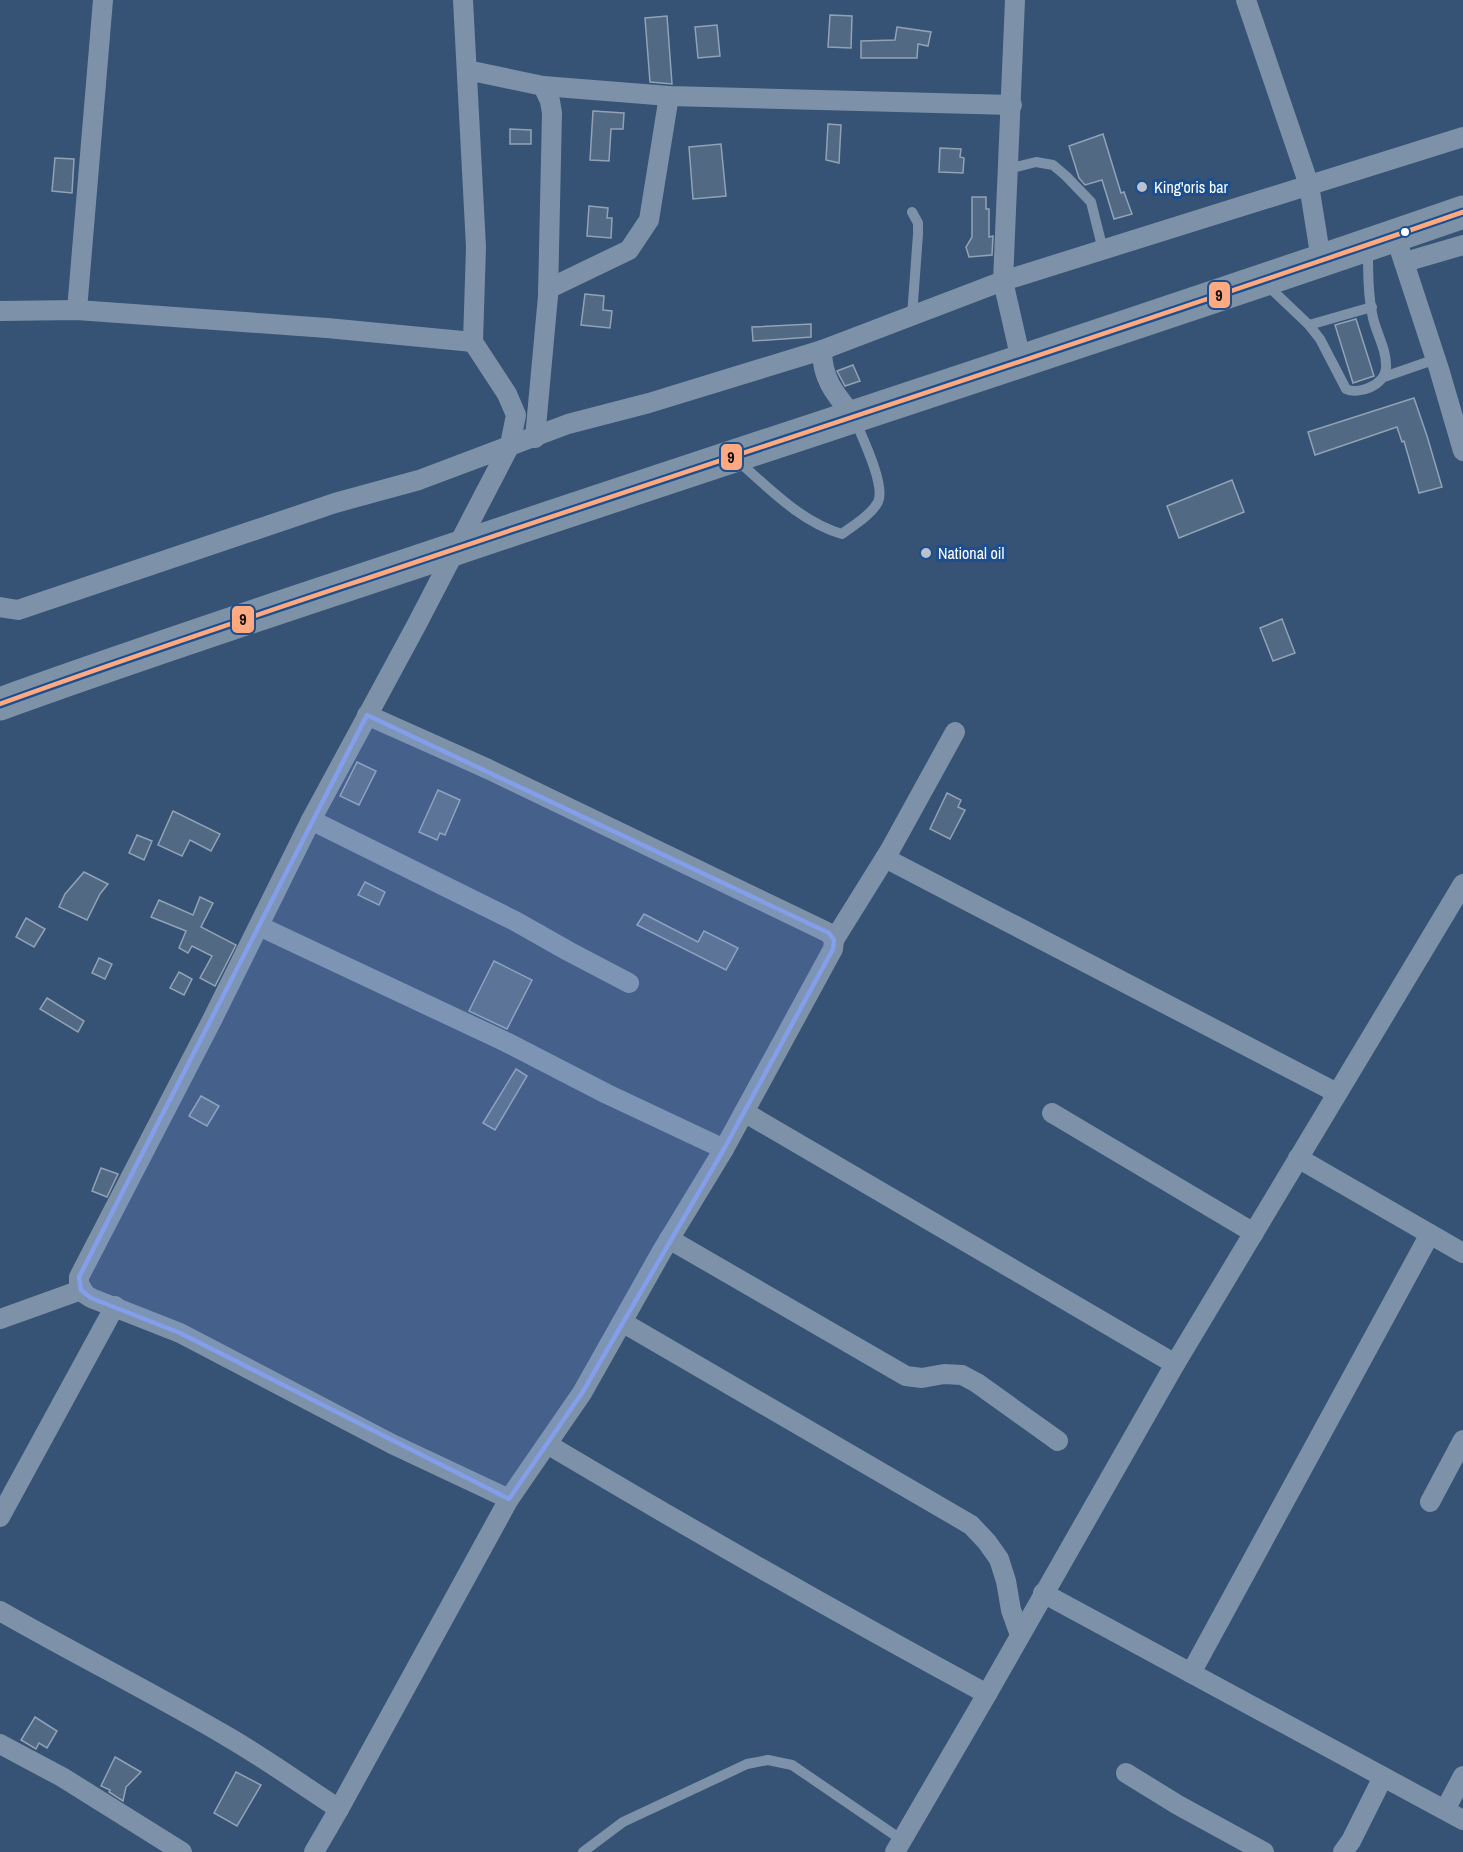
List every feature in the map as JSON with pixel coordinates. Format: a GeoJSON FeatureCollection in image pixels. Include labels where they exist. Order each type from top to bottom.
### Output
{"type":"FeatureCollection","features":[{"type":"Feature","properties":{"kind":"highway"},"geometry":{"type":"LineString","coordinates":[[0,704],[98,668],[1321,260],[1389,247],[1463,212]]}},
{"type":"Feature","properties":{"kind":"street"},"geometry":{"type":"LineString","coordinates":[[77,310],[103,0]]}},
{"type":"Feature","properties":{"kind":"street"},"geometry":{"type":"LineString","coordinates":[[463,0],[476,247],[473,342],[507,394],[516,415],[510,445],[311,820],[212,1020],[80,1277],[79,1284],[81,1290],[91,1298],[180,1333],[392,1444],[509,1499]]}},
{"type":"Feature","properties":{"kind":"street"},"geometry":{"type":"LineString","coordinates":[[1015,0],[1003,281],[1021,360]]}},
{"type":"Feature","properties":{"kind":"street"},"geometry":{"type":"LineString","coordinates":[[1246,0],[1309,185],[1321,260]]}},
{"type":"Feature","properties":{"kind":"street"},"geometry":{"type":"LineString","coordinates":[[467,70],[543,86],[669,96],[1012,105]]}},
{"type":"Feature","properties":{"kind":"street"},"geometry":{"type":"LineString","coordinates":[[535,438],[548,289],[552,113],[550,101],[543,86]]}},
{"type":"Feature","properties":{"kind":"street"},"geometry":{"type":"LineString","coordinates":[[548,289],[629,250],[649,220],[669,96]]}},
{"type":"Feature","properties":{"kind":"street"},"geometry":{"type":"LineString","coordinates":[[0,607],[18,610],[335,503],[419,480],[568,424],[649,403],[822,350],[1003,281],[1463,137]]}},
{"type":"Feature","properties":{"kind":"street"},"geometry":{"type":"LineString","coordinates":[[1463,245],[1389,247],[1436,359],[1463,451]]}},
{"type":"Feature","properties":{"kind":"street"},"geometry":{"type":"LineString","coordinates":[[0,311],[77,310],[316,327],[473,342]]}},
{"type":"Feature","properties":{"kind":"street"},"geometry":{"type":"LineString","coordinates":[[822,350],[822,367],[833,391],[854,417]]}},
{"type":"Feature","properties":{"kind":"street"},"geometry":{"type":"LineString","coordinates":[[367,716],[488,769],[829,933],[834,940]]}},
{"type":"Feature","properties":{"kind":"street"},"geometry":{"type":"LineString","coordinates":[[314,1852],[509,1499],[582,1393],[669,1239],[724,1149],[833,949],[834,940],[885,858],[955,732]]}},
{"type":"Feature","properties":{"kind":"street"},"geometry":{"type":"LineString","coordinates":[[311,820],[515,921],[628,983]]}},
{"type":"Feature","properties":{"kind":"street"},"geometry":{"type":"LineString","coordinates":[[885,858],[1337,1093]]}},
{"type":"Feature","properties":{"kind":"street"},"geometry":{"type":"LineString","coordinates":[[899,1846],[1175,1364],[1462,888]]}},
{"type":"Feature","properties":{"kind":"street"},"geometry":{"type":"LineString","coordinates":[[259,926],[506,1042],[607,1094],[724,1149]]}},
{"type":"Feature","properties":{"kind":"street"},"geometry":{"type":"LineString","coordinates":[[744,1112],[1175,1364]]}},
{"type":"Feature","properties":{"kind":"street"},"geometry":{"type":"LineString","coordinates":[[1052,1113],[1254,1233]]}},
{"type":"Feature","properties":{"kind":"street"},"geometry":{"type":"LineString","coordinates":[[1298,1158],[1463,1254]]}},
{"type":"Feature","properties":{"kind":"street"},"geometry":{"type":"LineString","coordinates":[[1191,1673],[1430,1234]]}},
{"type":"Feature","properties":{"kind":"street"},"geometry":{"type":"LineString","coordinates":[[669,1239],[906,1376],[922,1378],[944,1374],[962,1375],[977,1383],[1058,1441]]}},
{"type":"Feature","properties":{"kind":"street"},"geometry":{"type":"LineString","coordinates":[[0,1319],[81,1290]]}},
{"type":"Feature","properties":{"kind":"street"},"geometry":{"type":"LineString","coordinates":[[0,1517],[115,1306]]}},
{"type":"Feature","properties":{"kind":"street"},"geometry":{"type":"LineString","coordinates":[[622,1322],[971,1525],[999,1559],[1011,1610],[1020,1635]]}},
{"type":"Feature","properties":{"kind":"street"},"geometry":{"type":"LineString","coordinates":[[1430,1502],[1463,1440]]}},
{"type":"Feature","properties":{"kind":"street"},"geometry":{"type":"LineString","coordinates":[[547,1444],[712,1542],[987,1695]]}},
{"type":"Feature","properties":{"kind":"street"},"geometry":{"type":"LineString","coordinates":[[1043,1593],[1463,1820]]}},
{"type":"Feature","properties":{"kind":"street"},"geometry":{"type":"LineString","coordinates":[[0,1611],[63,1647],[146,1689],[231,1738],[339,1809]]}},
{"type":"Feature","properties":{"kind":"street"},"geometry":{"type":"LineString","coordinates":[[0,1744],[62,1777],[182,1852]]}},
{"type":"Feature","properties":{"kind":"street"},"geometry":{"type":"LineString","coordinates":[[1126,1773],[1178,1805],[1264,1852]]}},
{"type":"Feature","properties":{"kind":"street"},"geometry":{"type":"LineString","coordinates":[[1445,1810],[1463,1776]]}},
{"type":"Feature","properties":{"kind":"street"},"geometry":{"type":"LineString","coordinates":[[1343,1852],[1351,1841],[1383,1778]]}},
{"type":"Feature","properties":{"kind":"lane"},"geometry":{"type":"LineString","coordinates":[[1008,169],[1036,162],[1053,165],[1066,176],[1091,202],[1103,250]]}},
{"type":"Feature","properties":{"kind":"lane"},"geometry":{"type":"LineString","coordinates":[[912,212],[918,223],[918,234],[912,316]]}},
{"type":"Feature","properties":{"kind":"lane"},"geometry":{"type":"LineString","coordinates":[[1384,377],[1385,351],[1374,319],[1368,278],[1389,247]]}},
{"type":"Feature","properties":{"kind":"lane"},"geometry":{"type":"LineString","coordinates":[[1262,280],[1309,325],[1320,339],[1346,389],[1352,392],[1361,391],[1378,383],[1384,377],[1436,359]]}},
{"type":"Feature","properties":{"kind":"lane"},"geometry":{"type":"LineString","coordinates":[[1309,325],[1372,307]]}},
{"type":"Feature","properties":{"kind":"lane"},"geometry":{"type":"LineString","coordinates":[[734,456],[786,503],[825,529],[842,534],[870,512],[879,501],[880,491],[876,474],[854,417]]}},
{"type":"Feature","properties":{"kind":"lane"},"geometry":{"type":"LineString","coordinates":[[583,1852],[623,1822],[747,1764],[768,1760],[792,1765],[899,1846]]}},
{"type":"Feature","properties":{"kind":"highlighted area"},"geometry":{"type":"Polygon","coordinates":[[[367,715],[829,933],[834,940],[833,949],[724,1149],[582,1393],[509,1499],[180,1333],[91,1298],[81,1290],[79,1277],[367,715]]]}},
{"type":"Feature","properties":{"kind":"building"},"geometry":{"type":"Polygon","coordinates":[[[830,15],[852,16],[851,48],[828,47],[830,15]]]}},
{"type":"Feature","properties":{"kind":"building"},"geometry":{"type":"Polygon","coordinates":[[[667,16],[672,84],[650,82],[645,18],[667,16]]]}},
{"type":"Feature","properties":{"kind":"building"},"geometry":{"type":"Polygon","coordinates":[[[717,25],[720,56],[698,58],[695,27],[717,25]]]}},
{"type":"Feature","properties":{"kind":"building"},"geometry":{"type":"Polygon","coordinates":[[[897,27],[931,32],[928,46],[918,44],[917,58],[861,58],[861,41],[895,40],[897,27]]]}},
{"type":"Feature","properties":{"kind":"building"},"geometry":{"type":"Polygon","coordinates":[[[593,111],[624,113],[623,129],[611,129],[609,161],[590,160],[593,111]]]}},
{"type":"Feature","properties":{"kind":"building"},"geometry":{"type":"Polygon","coordinates":[[[828,124],[841,125],[839,163],[826,160],[828,124]]]}},
{"type":"Feature","properties":{"kind":"building"},"geometry":{"type":"Polygon","coordinates":[[[510,129],[531,130],[531,144],[510,144],[510,129]]]}},
{"type":"Feature","properties":{"kind":"building"},"geometry":{"type":"Polygon","coordinates":[[[1103,134],[1121,193],[1124,192],[1132,214],[1114,219],[1102,180],[1085,185],[1079,178],[1069,146],[1103,134]]]}},
{"type":"Feature","properties":{"kind":"building"},"geometry":{"type":"Polygon","coordinates":[[[721,144],[726,196],[693,199],[689,147],[721,144]]]}},
{"type":"Feature","properties":{"kind":"building"},"geometry":{"type":"Polygon","coordinates":[[[940,148],[961,149],[960,157],[964,158],[963,173],[939,172],[940,148]]]}},
{"type":"Feature","properties":{"kind":"building"},"geometry":{"type":"Polygon","coordinates":[[[55,158],[74,159],[72,193],[52,191],[55,158]]]}},
{"type":"Feature","properties":{"kind":"building"},"geometry":{"type":"Polygon","coordinates":[[[972,197],[986,197],[986,209],[989,209],[989,237],[993,236],[992,255],[969,257],[966,247],[972,237],[972,197]]]}},
{"type":"Feature","properties":{"kind":"building"},"geometry":{"type":"Polygon","coordinates":[[[589,206],[608,208],[607,218],[612,218],[611,238],[587,236],[589,206]]]}},
{"type":"Feature","properties":{"kind":"building"},"geometry":{"type":"Polygon","coordinates":[[[585,294],[604,296],[603,310],[612,311],[610,328],[581,325],[585,294]]]}},
{"type":"Feature","properties":{"kind":"building"},"geometry":{"type":"Polygon","coordinates":[[[1356,319],[1374,376],[1353,383],[1335,325],[1356,319]]]}},
{"type":"Feature","properties":{"kind":"building"},"geometry":{"type":"Polygon","coordinates":[[[811,324],[811,337],[753,341],[752,327],[811,324]]]}},
{"type":"Feature","properties":{"kind":"building"},"geometry":{"type":"Polygon","coordinates":[[[853,365],[860,381],[845,386],[837,371],[853,365]]]}},
{"type":"Feature","properties":{"kind":"building"},"geometry":{"type":"Polygon","coordinates":[[[1414,398],[1442,487],[1419,493],[1404,441],[1402,442],[1397,427],[1315,455],[1308,432],[1414,398]]]}},
{"type":"Feature","properties":{"kind":"building"},"geometry":{"type":"Polygon","coordinates":[[[1232,480],[1244,512],[1179,538],[1167,506],[1232,480]]]}},
{"type":"Feature","properties":{"kind":"building"},"geometry":{"type":"Polygon","coordinates":[[[1282,619],[1295,653],[1273,661],[1260,628],[1282,619]]]}},
{"type":"Feature","properties":{"kind":"building"},"geometry":{"type":"Polygon","coordinates":[[[357,762],[376,771],[359,805],[340,796],[357,762]]]}},
{"type":"Feature","properties":{"kind":"building"},"geometry":{"type":"Polygon","coordinates":[[[438,790],[460,800],[445,835],[440,833],[437,840],[419,832],[438,790]]]}},
{"type":"Feature","properties":{"kind":"building"},"geometry":{"type":"Polygon","coordinates":[[[947,793],[961,800],[958,807],[965,810],[950,839],[930,829],[947,793]]]}},
{"type":"Feature","properties":{"kind":"building"},"geometry":{"type":"Polygon","coordinates":[[[173,811],[220,834],[211,851],[190,840],[182,856],[158,845],[173,811]]]}},
{"type":"Feature","properties":{"kind":"building"},"geometry":{"type":"Polygon","coordinates":[[[137,835],[152,841],[144,860],[129,853],[137,835]]]}},
{"type":"Feature","properties":{"kind":"building"},"geometry":{"type":"Polygon","coordinates":[[[84,872],[108,884],[100,894],[87,920],[59,907],[65,894],[84,872]]]}},
{"type":"Feature","properties":{"kind":"building"},"geometry":{"type":"Polygon","coordinates":[[[365,882],[385,892],[379,905],[358,895],[365,882]]]}},
{"type":"Feature","properties":{"kind":"building"},"geometry":{"type":"Polygon","coordinates":[[[200,897],[213,903],[201,927],[236,945],[215,986],[200,978],[212,956],[192,946],[188,953],[179,948],[186,931],[151,917],[159,900],[193,915],[200,897]]]}},
{"type":"Feature","properties":{"kind":"building"},"geometry":{"type":"Polygon","coordinates":[[[644,914],[698,942],[704,931],[738,948],[726,970],[637,925],[644,914]]]}},
{"type":"Feature","properties":{"kind":"building"},"geometry":{"type":"Polygon","coordinates":[[[26,918],[45,929],[34,947],[16,937],[26,918]]]}},
{"type":"Feature","properties":{"kind":"building"},"geometry":{"type":"Polygon","coordinates":[[[99,958],[112,964],[105,979],[92,973],[99,958]]]}},
{"type":"Feature","properties":{"kind":"building"},"geometry":{"type":"Polygon","coordinates":[[[494,961],[532,980],[507,1029],[469,1011],[494,961]]]}},
{"type":"Feature","properties":{"kind":"building"},"geometry":{"type":"Polygon","coordinates":[[[179,972],[192,979],[184,995],[170,988],[179,972]]]}},
{"type":"Feature","properties":{"kind":"building"},"geometry":{"type":"Polygon","coordinates":[[[47,998],[84,1021],[78,1032],[40,1009],[47,998]]]}},
{"type":"Feature","properties":{"kind":"building"},"geometry":{"type":"Polygon","coordinates":[[[516,1069],[527,1076],[495,1130],[483,1123],[516,1069]]]}},
{"type":"Feature","properties":{"kind":"building"},"geometry":{"type":"Polygon","coordinates":[[[201,1096],[219,1106],[207,1126],[189,1116],[201,1096]]]}},
{"type":"Feature","properties":{"kind":"building"},"geometry":{"type":"Polygon","coordinates":[[[101,1168],[118,1174],[107,1197],[92,1191],[101,1168]]]}},
{"type":"Feature","properties":{"kind":"building"},"geometry":{"type":"Polygon","coordinates":[[[35,1717],[57,1731],[47,1748],[39,1743],[36,1749],[21,1740],[35,1717]]]}},
{"type":"Feature","properties":{"kind":"building"},"geometry":{"type":"Polygon","coordinates":[[[115,1757],[141,1772],[126,1787],[123,1801],[101,1786],[115,1757]]]}},
{"type":"Feature","properties":{"kind":"building"},"geometry":{"type":"Polygon","coordinates":[[[236,1772],[261,1785],[237,1826],[214,1813],[236,1772]]]}},
{"type":"Feature","properties":{"kind":"transit line","name":"9"},"geometry":{"type":"LineString","coordinates":[[0,704],[227,625],[1463,212]]}},
{"type":"Feature","properties":{"kind":"place","name":"King'oris bar"},"geometry":{"type":"Point","coordinates":[1142,187]}},
{"type":"Feature","properties":{"kind":"place","name":"National oil"},"geometry":{"type":"Point","coordinates":[926,553]}}]}
